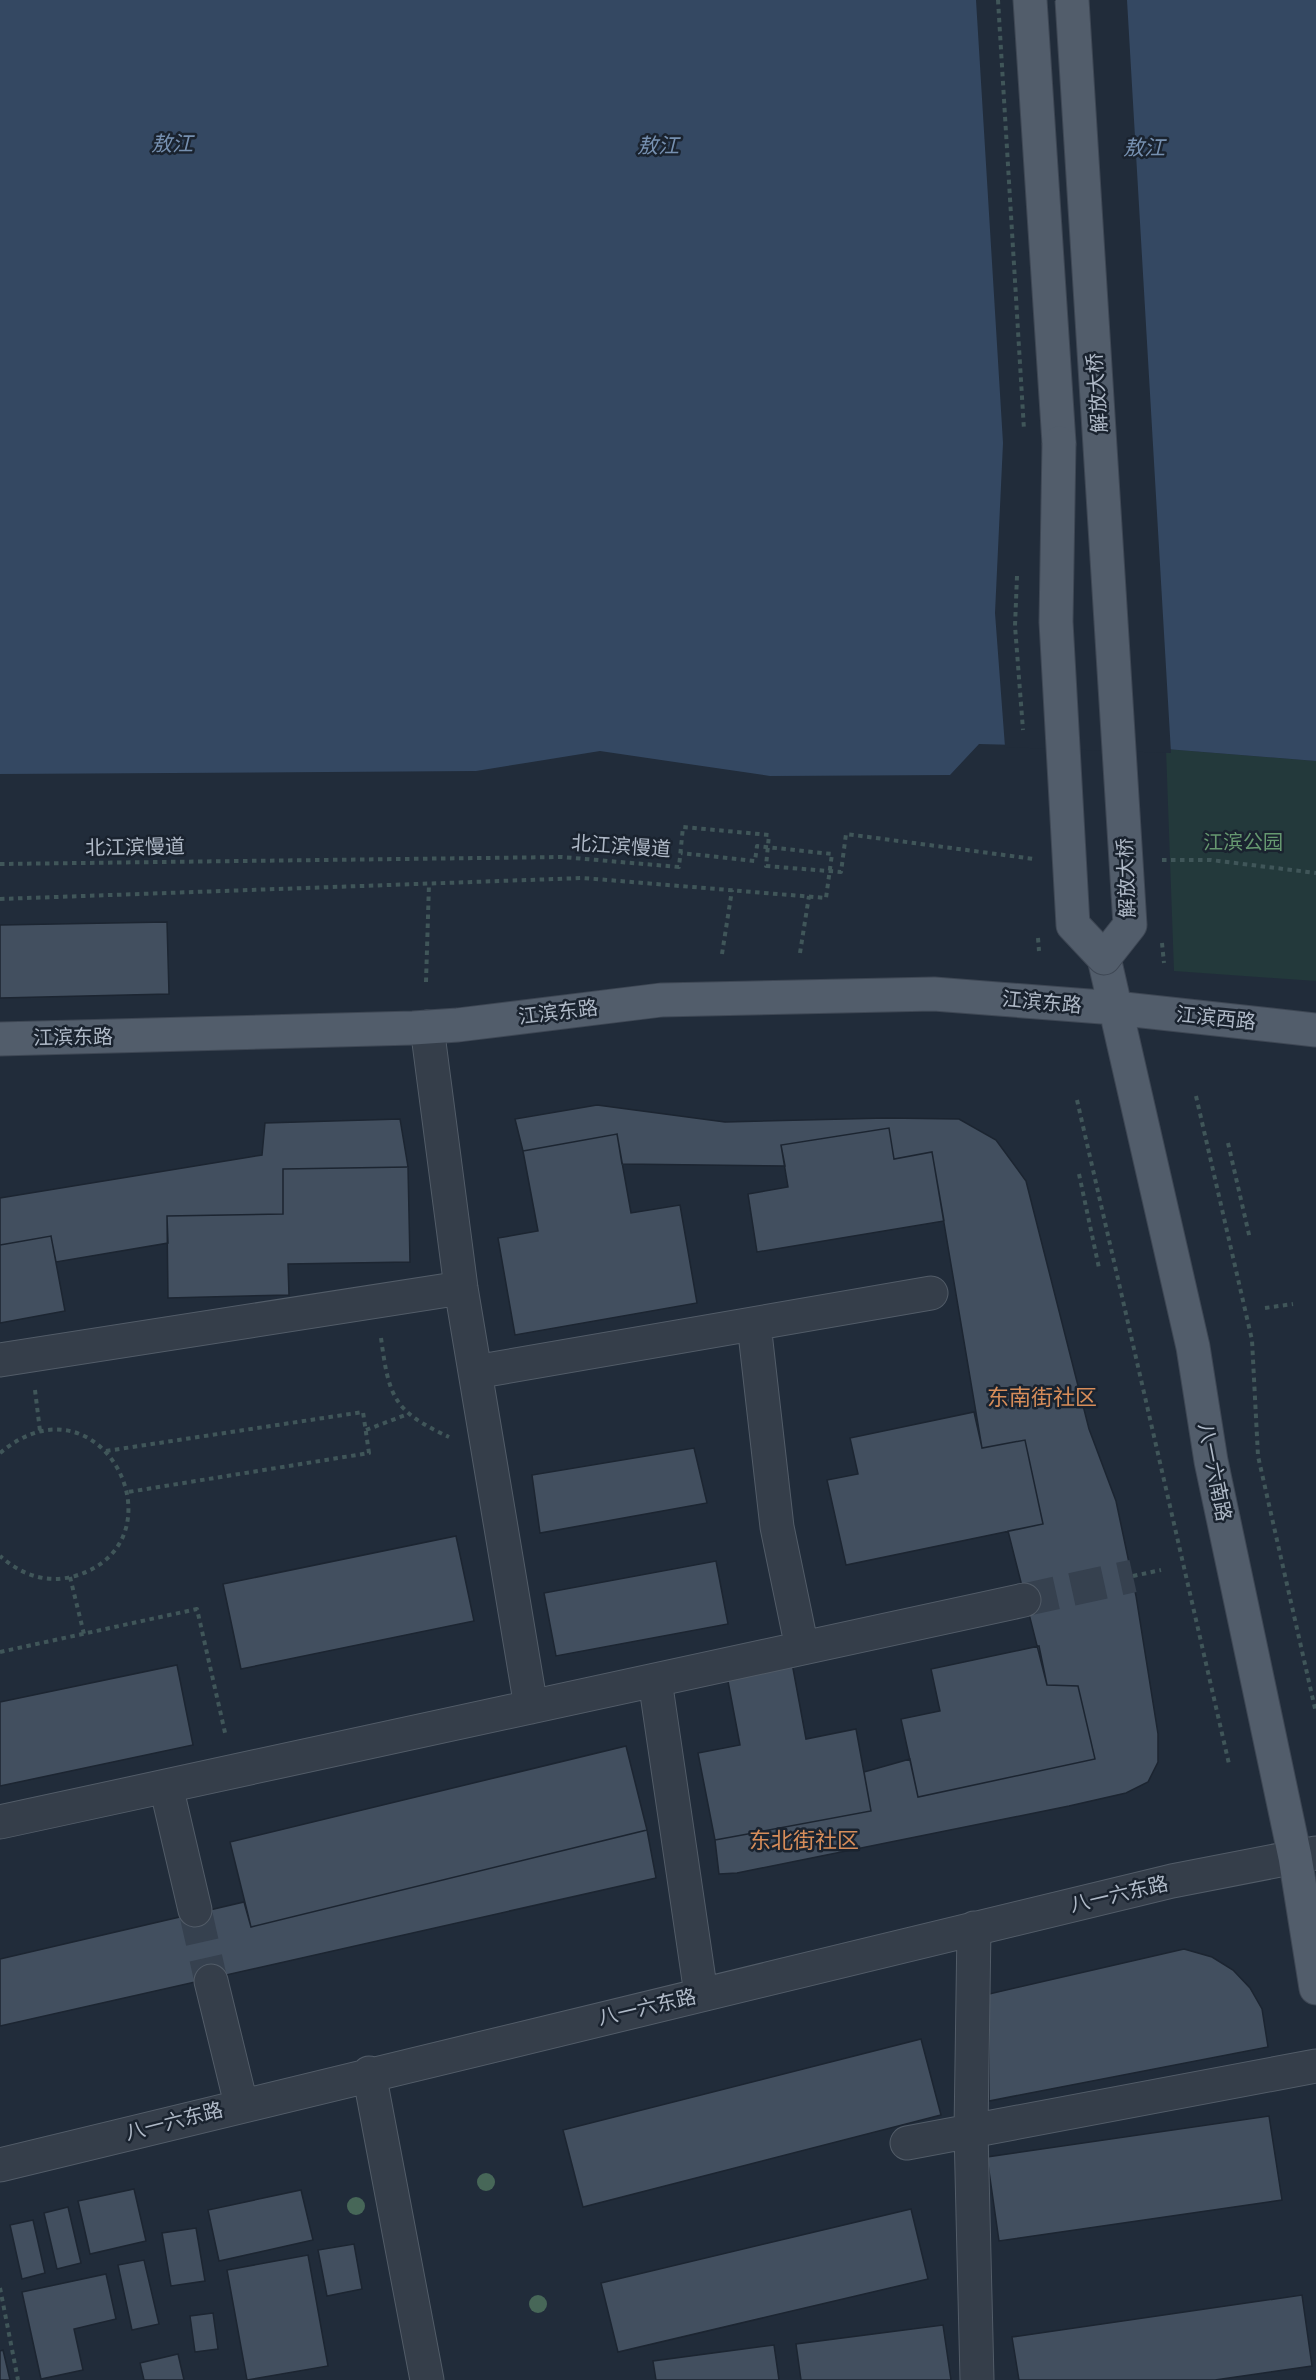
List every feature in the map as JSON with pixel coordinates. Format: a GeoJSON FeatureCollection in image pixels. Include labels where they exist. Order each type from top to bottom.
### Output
{"type":"FeatureCollection","features":[{"type":"Feature","properties":{"kind":"main road","name":"解放大桥"},"geometry":{"type":"LineString","coordinates":[[1030,0],[1059,443],[1056,622],[1074,925],[1104,958],[1130,925],[1072,0]]}},
{"type":"Feature","properties":{"kind":"main road","name":"八一六南路"},"geometry":{"type":"LineString","coordinates":[[1104,958],[1193,1347],[1211,1461],[1274,1745],[1306,1855],[1316,1988]]}},
{"type":"Feature","properties":{"kind":"main road","name":"江滨东路"},"geometry":{"type":"LineString","coordinates":[[0,1039],[427,1028],[662,1000],[789,996],[934,994],[1115,1008]]}},
{"type":"Feature","properties":{"kind":"main road","name":"江滨西路"},"geometry":{"type":"LineString","coordinates":[[1115,1008],[1316,1030]]}},
{"type":"Feature","properties":{"kind":"street"},"geometry":{"type":"LineString","coordinates":[[427,1028],[461,1288],[531,1707]]}},
{"type":"Feature","properties":{"kind":"street"},"geometry":{"type":"LineString","coordinates":[[0,1360],[461,1288]]}},
{"type":"Feature","properties":{"kind":"street"},"geometry":{"type":"LineString","coordinates":[[475,1372],[930,1293]]}},
{"type":"Feature","properties":{"kind":"street"},"geometry":{"type":"LineString","coordinates":[[754,1324],[777,1527],[802,1648]]}},
{"type":"Feature","properties":{"kind":"street"},"geometry":{"type":"LineString","coordinates":[[0,1822],[1024,1600]]}},
{"type":"Feature","properties":{"kind":"street"},"geometry":{"type":"LineString","coordinates":[[655,1680],[701,1994]]}},
{"type":"Feature","properties":{"kind":"street"},"geometry":{"type":"LineString","coordinates":[[166,1786],[195,1910]]}},
{"type":"Feature","properties":{"kind":"street","name":"八一六东路"},"geometry":{"type":"LineString","coordinates":[[0,2165],[241,2104],[1172,1881],[1306,1855]]}},
{"type":"Feature","properties":{"kind":"street"},"geometry":{"type":"LineString","coordinates":[[974,1928],[971,2131],[977,2380]]}},
{"type":"Feature","properties":{"kind":"street"},"geometry":{"type":"LineString","coordinates":[[211,1981],[241,2104]]}},
{"type":"Feature","properties":{"kind":"street"},"geometry":{"type":"LineString","coordinates":[[907,2143],[1316,2066]]}},
{"type":"Feature","properties":{"kind":"street"},"geometry":{"type":"LineString","coordinates":[[369,2073],[427,2380]]}},
{"type":"Feature","properties":{"kind":"path"},"geometry":{"type":"LineString","coordinates":[[998,0],[1024,432]]}},
{"type":"Feature","properties":{"kind":"path"},"geometry":{"type":"LineString","coordinates":[[1018,569],[1015,626],[1023,742]]}},
{"type":"Feature","properties":{"kind":"path","name":"北江滨慢道"},"geometry":{"type":"LineString","coordinates":[[0,864],[562,857],[679,867],[683,827],[769,835],[766,866],[841,872],[846,834],[1039,860]]}},
{"type":"Feature","properties":{"kind":"path"},"geometry":{"type":"LineString","coordinates":[[0,899],[583,878],[826,898],[832,854],[757,846],[755,861],[681,853]]}},
{"type":"Feature","properties":{"kind":"path"},"geometry":{"type":"LineString","coordinates":[[1031,847],[1033,870]]}},
{"type":"Feature","properties":{"kind":"path"},"geometry":{"type":"LineString","coordinates":[[1154,860],[1210,860],[1316,873]]}},
{"type":"Feature","properties":{"kind":"path"},"geometry":{"type":"LineString","coordinates":[[426,982],[429,884]]}},
{"type":"Feature","properties":{"kind":"path"},"geometry":{"type":"LineString","coordinates":[[722,954],[732,891]]}},
{"type":"Feature","properties":{"kind":"path"},"geometry":{"type":"LineString","coordinates":[[800,953],[808,896]]}},
{"type":"Feature","properties":{"kind":"path"},"geometry":{"type":"LineString","coordinates":[[1037,928],[1039,951]]}},
{"type":"Feature","properties":{"kind":"path"},"geometry":{"type":"LineString","coordinates":[[1196,1096],[1252,1340],[1258,1456],[1316,1713]]}},
{"type":"Feature","properties":{"kind":"path"},"geometry":{"type":"LineString","coordinates":[[1077,1100],[1229,1764]]}},
{"type":"Feature","properties":{"kind":"path"},"geometry":{"type":"LineString","coordinates":[[1228,1143],[1250,1239]]}},
{"type":"Feature","properties":{"kind":"path"},"geometry":{"type":"LineString","coordinates":[[1079,1174],[1099,1268]]}},
{"type":"Feature","properties":{"kind":"path"},"geometry":{"type":"LineString","coordinates":[[376,1302],[386,1375],[395,1401],[408,1414],[449,1437],[486,1438]]}},
{"type":"Feature","properties":{"kind":"path"},"geometry":{"type":"LineString","coordinates":[[1266,1308],[1293,1304]]}},
{"type":"Feature","properties":{"kind":"path"},"geometry":{"type":"LineString","coordinates":[[106,1451],[363,1412],[369,1453],[128,1492]]}},
{"type":"Feature","properties":{"kind":"path"},"geometry":{"type":"LineString","coordinates":[[366,1430],[408,1414]]}},
{"type":"Feature","properties":{"kind":"path"},"geometry":{"type":"LineString","coordinates":[[0,1453],[16,1439],[40,1431],[64,1430],[86,1437],[106,1451],[121,1470],[128,1492],[128,1516],[121,1539],[107,1558],[87,1572],[70,1577],[38,1578],[14,1569],[0,1556]]}},
{"type":"Feature","properties":{"kind":"path"},"geometry":{"type":"LineString","coordinates":[[0,1567],[6,1562]]}},
{"type":"Feature","properties":{"kind":"path"},"geometry":{"type":"LineString","coordinates":[[1133,1576],[1161,1570]]}},
{"type":"Feature","properties":{"kind":"path"},"geometry":{"type":"LineString","coordinates":[[70,1577],[84,1634]]}},
{"type":"Feature","properties":{"kind":"path"},"geometry":{"type":"LineString","coordinates":[[0,1652],[197,1609],[234,1772]]}},
{"type":"Feature","properties":{"kind":"path"},"geometry":{"type":"LineString","coordinates":[[0,2288],[18,2380]]}},
{"type":"Feature","properties":{"kind":"green space","name":"江滨公园"},"geometry":{"type":"Polygon","coordinates":[[[1166,749],[1316,761],[1316,981],[1174,971],[1166,749]]]}},
{"type":"Feature","properties":{"kind":"water","name":"敖江"},"geometry":{"type":"Polygon","coordinates":[[[0,0],[1316,0],[1316,761],[1166,749],[979,744],[950,775],[770,776],[600,751],[476,771],[0,774],[0,0]]]}},
{"type":"Feature","properties":{"kind":"pier"},"geometry":{"type":"Polygon","coordinates":[[[976,0],[1127,0],[1171,753],[1005,747],[995,613],[1003,443],[976,0]]]}},
{"type":"Feature","properties":{"kind":"building"},"geometry":{"type":"Polygon","coordinates":[[[167,922],[169,994],[0,998],[0,925],[167,922]]]}},
{"type":"Feature","properties":{"kind":"building"},"geometry":{"type":"Polygon","coordinates":[[[597,1105],[725,1122],[886,1118],[959,1119],[996,1140],[1026,1181],[1089,1429],[1116,1501],[1136,1596],[1158,1734],[1158,1762],[1148,1782],[1126,1793],[1069,1806],[737,1873],[719,1874],[715,1840],[871,1811],[864,1772],[910,1759],[918,1797],[1095,1759],[1078,1686],[1047,1685],[1008,1531],[1043,1524],[1025,1440],[982,1448],[932,1152],[894,1159],[889,1128],[781,1145],[785,1166],[622,1164],[617,1134],[523,1151],[515,1119],[597,1105]]]}},
{"type":"Feature","properties":{"kind":"building"},"geometry":{"type":"Polygon","coordinates":[[[400,1119],[408,1167],[283,1169],[283,1214],[167,1216],[168,1243],[56,1262],[51,1236],[0,1245],[0,1198],[262,1155],[265,1123],[400,1119]]]}},
{"type":"Feature","properties":{"kind":"building"},"geometry":{"type":"Polygon","coordinates":[[[889,1128],[894,1159],[932,1152],[944,1221],[757,1252],[748,1194],[788,1187],[781,1145],[889,1128]]]}},
{"type":"Feature","properties":{"kind":"building"},"geometry":{"type":"Polygon","coordinates":[[[617,1134],[631,1213],[680,1205],[697,1303],[515,1335],[498,1238],[538,1231],[523,1151],[617,1134]]]}},
{"type":"Feature","properties":{"kind":"building"},"geometry":{"type":"Polygon","coordinates":[[[408,1167],[410,1262],[288,1264],[289,1295],[168,1298],[167,1216],[283,1214],[283,1169],[408,1167]]]}},
{"type":"Feature","properties":{"kind":"building"},"geometry":{"type":"Polygon","coordinates":[[[51,1236],[65,1311],[0,1323],[0,1245],[51,1236]]]}},
{"type":"Feature","properties":{"kind":"building"},"geometry":{"type":"Polygon","coordinates":[[[974,1412],[982,1448],[1025,1440],[1043,1524],[846,1565],[827,1480],[858,1474],[850,1438],[974,1412]]]}},
{"type":"Feature","properties":{"kind":"building"},"geometry":{"type":"Polygon","coordinates":[[[694,1448],[707,1503],[540,1533],[532,1475],[694,1448]]]}},
{"type":"Feature","properties":{"kind":"building"},"geometry":{"type":"Polygon","coordinates":[[[456,1536],[474,1621],[241,1669],[223,1584],[456,1536]]]}},
{"type":"Feature","properties":{"kind":"building"},"geometry":{"type":"Polygon","coordinates":[[[716,1561],[728,1624],[556,1656],[544,1593],[716,1561]]]}},
{"type":"Feature","properties":{"kind":"building"},"geometry":{"type":"Polygon","coordinates":[[[1039,1646],[1047,1685],[1078,1686],[1095,1759],[918,1797],[901,1719],[940,1711],[931,1669],[1039,1646]]]}},
{"type":"Feature","properties":{"kind":"building"},"geometry":{"type":"Polygon","coordinates":[[[792,1663],[806,1739],[856,1729],[871,1811],[715,1840],[698,1753],[740,1745],[727,1676],[792,1663]]]}},
{"type":"Feature","properties":{"kind":"building"},"geometry":{"type":"Polygon","coordinates":[[[177,1665],[193,1745],[0,1786],[0,1702],[177,1665]]]}},
{"type":"Feature","properties":{"kind":"building"},"geometry":{"type":"Polygon","coordinates":[[[626,1746],[647,1830],[251,1927],[230,1842],[626,1746]]]}},
{"type":"Feature","properties":{"kind":"building"},"geometry":{"type":"Polygon","coordinates":[[[647,1830],[656,1878],[0,2026],[0,1959],[244,1902],[251,1927],[647,1830]]]}},
{"type":"Feature","properties":{"kind":"building"},"geometry":{"type":"Polygon","coordinates":[[[1184,1949],[1212,1957],[1233,1970],[1250,1988],[1262,2009],[1268,2047],[989,2101],[989,1994],[1184,1949]]]}},
{"type":"Feature","properties":{"kind":"building"},"geometry":{"type":"Polygon","coordinates":[[[921,2039],[941,2115],[583,2207],[563,2130],[921,2039]]]}},
{"type":"Feature","properties":{"kind":"building"},"geometry":{"type":"Polygon","coordinates":[[[1269,2116],[1282,2200],[999,2241],[987,2157],[1269,2116]]]}},
{"type":"Feature","properties":{"kind":"building"},"geometry":{"type":"Polygon","coordinates":[[[134,2189],[146,2241],[90,2254],[78,2201],[134,2189]]]}},
{"type":"Feature","properties":{"kind":"building"},"geometry":{"type":"Polygon","coordinates":[[[301,2190],[313,2240],[219,2261],[208,2210],[301,2190]]]}},
{"type":"Feature","properties":{"kind":"building"},"geometry":{"type":"Polygon","coordinates":[[[68,2207],[81,2263],[57,2269],[44,2213],[68,2207]]]}},
{"type":"Feature","properties":{"kind":"building"},"geometry":{"type":"Polygon","coordinates":[[[911,2209],[928,2279],[618,2352],[601,2283],[911,2209]]]}},
{"type":"Feature","properties":{"kind":"building"},"geometry":{"type":"Polygon","coordinates":[[[33,2220],[45,2273],[22,2279],[10,2225],[33,2220]]]}},
{"type":"Feature","properties":{"kind":"building"},"geometry":{"type":"Polygon","coordinates":[[[196,2228],[205,2281],[171,2286],[162,2233],[196,2228]]]}},
{"type":"Feature","properties":{"kind":"building"},"geometry":{"type":"Polygon","coordinates":[[[354,2244],[362,2289],[327,2296],[318,2250],[354,2244]]]}},
{"type":"Feature","properties":{"kind":"building"},"geometry":{"type":"Polygon","coordinates":[[[308,2255],[328,2366],[247,2380],[227,2270],[308,2255]]]}},
{"type":"Feature","properties":{"kind":"building"},"geometry":{"type":"Polygon","coordinates":[[[144,2260],[159,2324],[132,2330],[118,2265],[144,2260]]]}},
{"type":"Feature","properties":{"kind":"building"},"geometry":{"type":"Polygon","coordinates":[[[106,2274],[116,2319],[74,2329],[83,2370],[41,2379],[22,2292],[106,2274]]]}},
{"type":"Feature","properties":{"kind":"building"},"geometry":{"type":"Polygon","coordinates":[[[1302,2295],[1312,2366],[1215,2380],[1019,2380],[1012,2337],[1302,2295]]]}},
{"type":"Feature","properties":{"kind":"building"},"geometry":{"type":"Polygon","coordinates":[[[213,2313],[218,2349],[195,2352],[190,2316],[213,2313]]]}},
{"type":"Feature","properties":{"kind":"building"},"geometry":{"type":"Polygon","coordinates":[[[943,2325],[951,2380],[801,2380],[796,2344],[943,2325]]]}},
{"type":"Feature","properties":{"kind":"building"},"geometry":{"type":"Polygon","coordinates":[[[774,2345],[779,2380],[656,2380],[653,2361],[774,2345]]]}},
{"type":"Feature","properties":{"kind":"building"},"geometry":{"type":"Polygon","coordinates":[[[3,2350],[10,2380],[0,2380],[0,2351],[3,2350]]]}},
{"type":"Feature","properties":{"kind":"building"},"geometry":{"type":"Polygon","coordinates":[[[178,2354],[184,2380],[144,2380],[140,2363],[178,2354]]]}},
{"type":"Feature","properties":{"kind":"tunnel"},"geometry":{"type":"LineString","coordinates":[[1024,1600],[1133,1576]]}},
{"type":"Feature","properties":{"kind":"tunnel"},"geometry":{"type":"LineString","coordinates":[[195,1910],[211,1981]]}},
{"type":"Feature","properties":{"kind":"district","name":"东南街社区"},"geometry":{"type":"Point","coordinates":[1042,1397]}},
{"type":"Feature","properties":{"kind":"district","name":"东北街社区"},"geometry":{"type":"Point","coordinates":[804,1840]}}]}
